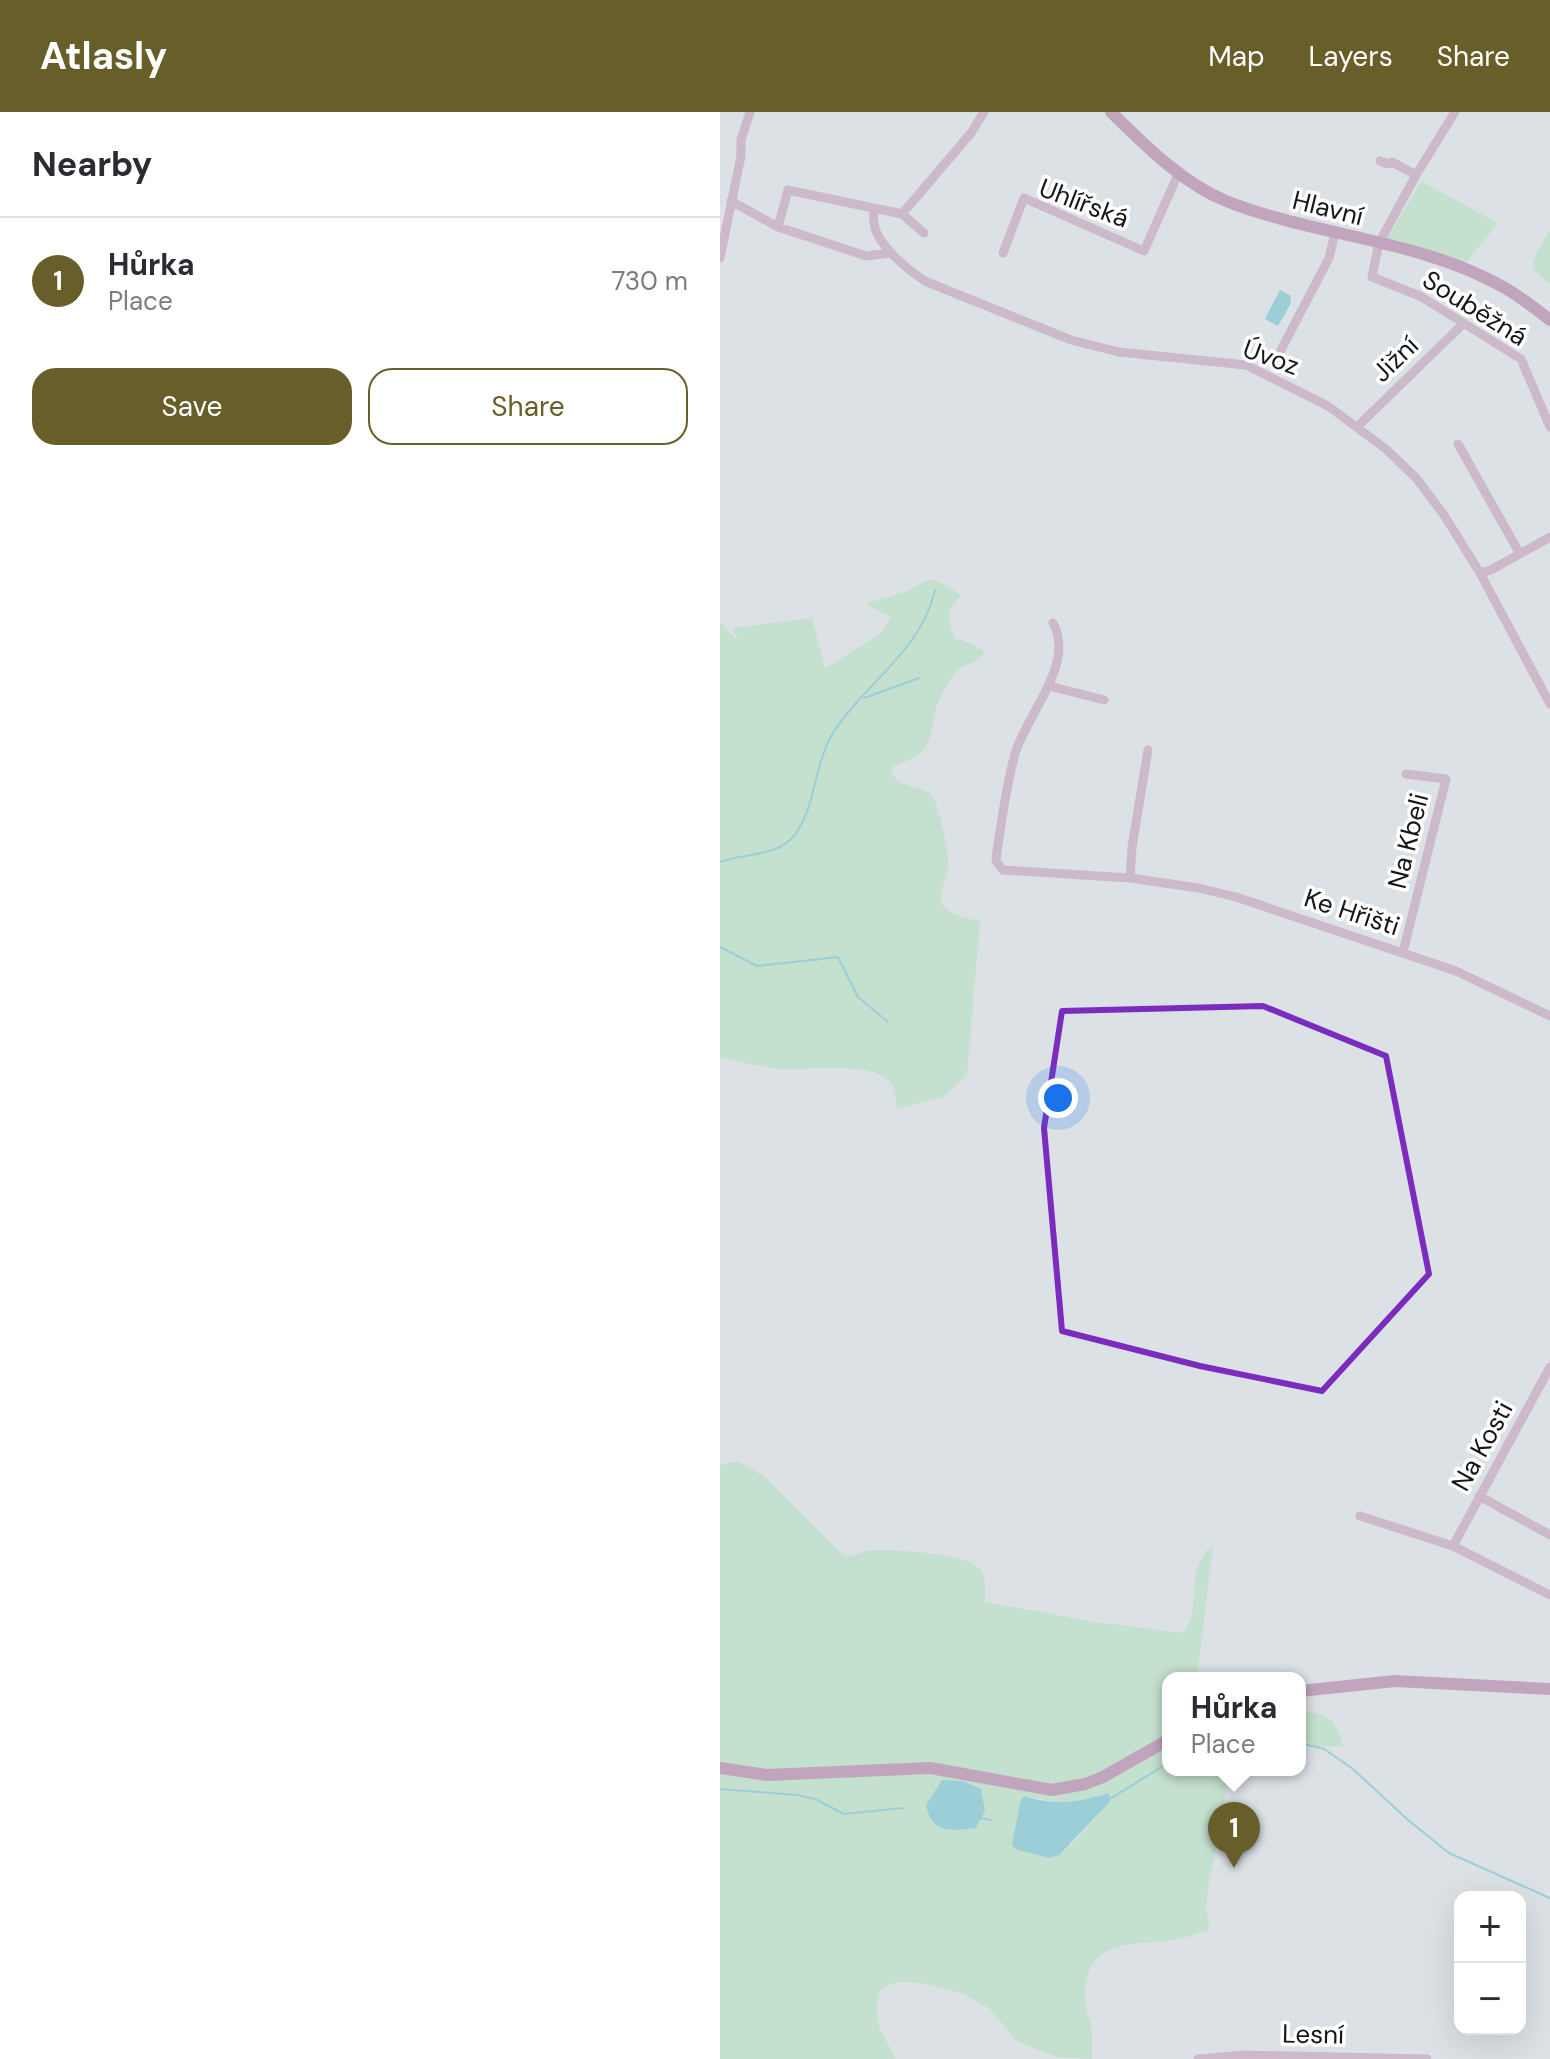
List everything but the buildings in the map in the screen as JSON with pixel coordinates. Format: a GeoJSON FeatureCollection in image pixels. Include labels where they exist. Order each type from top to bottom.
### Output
{"type":"FeatureCollection","features":[{"type":"Feature","properties":{"kind":"street"},"geometry":{"type":"LineString","coordinates":[[720,258],[741,156],[741,140],[750,112]]}},
{"type":"Feature","properties":{"kind":"street"},"geometry":{"type":"LineString","coordinates":[[902,214],[971,133],[984,112]]}},
{"type":"Feature","properties":{"kind":"street","name":"Hlavní"},"geometry":{"type":"LineString","coordinates":[[1111,112],[1179,172],[1200,188],[1226,201],[1432,257],[1497,284],[1550,320]]}},
{"type":"Feature","properties":{"kind":"street"},"geometry":{"type":"LineString","coordinates":[[1379,243],[1455,112]]}},
{"type":"Feature","properties":{"kind":"street"},"geometry":{"type":"LineString","coordinates":[[1380,161],[1387,164],[1392,162],[1416,175]]}},
{"type":"Feature","properties":{"kind":"street","name":"Uhlířská"},"geometry":{"type":"LineString","coordinates":[[1003,253],[1024,198],[1144,251],[1179,172]]}},
{"type":"Feature","properties":{"kind":"street"},"geometry":{"type":"LineString","coordinates":[[778,227],[788,190],[902,214],[924,233]]}},
{"type":"Feature","properties":{"kind":"street"},"geometry":{"type":"LineString","coordinates":[[731,201],[778,227],[866,256],[891,253]]}},
{"type":"Feature","properties":{"kind":"street","name":"Úvoz"},"geometry":{"type":"LineString","coordinates":[[873,209],[875,230],[891,253],[913,274],[927,282],[1071,340],[1119,352],[1246,365],[1303,392],[1357,427],[1417,479],[1444,515],[1480,573],[1550,704]]}},
{"type":"Feature","properties":{"kind":"street"},"geometry":{"type":"LineString","coordinates":[[1281,350],[1329,258],[1335,233]]}},
{"type":"Feature","properties":{"kind":"street","name":"Souběžná"},"geometry":{"type":"LineString","coordinates":[[1379,243],[1372,277],[1420,296],[1521,359],[1550,427]]}},
{"type":"Feature","properties":{"kind":"street","name":"Jižní"},"geometry":{"type":"LineString","coordinates":[[1357,427],[1464,323]]}},
{"type":"Feature","properties":{"kind":"street"},"geometry":{"type":"LineString","coordinates":[[1458,444],[1520,554]]}},
{"type":"Feature","properties":{"kind":"street"},"geometry":{"type":"LineString","coordinates":[[1480,573],[1550,537]]}},
{"type":"Feature","properties":{"kind":"street","name":"Ke Hřišti"},"geometry":{"type":"LineString","coordinates":[[1053,623],[1059,651],[1049,686],[1036,706],[1016,751],[996,861],[1003,870],[1011,873],[1130,878],[1236,897],[1403,952],[1482,982],[1550,1016]]}},
{"type":"Feature","properties":{"kind":"street"},"geometry":{"type":"LineString","coordinates":[[1049,686],[1104,700]]}},
{"type":"Feature","properties":{"kind":"street"},"geometry":{"type":"LineString","coordinates":[[1130,878],[1148,750]]}},
{"type":"Feature","properties":{"kind":"street","name":"Na Kbeli"},"geometry":{"type":"LineString","coordinates":[[1403,952],[1446,779],[1406,774]]}},
{"type":"Feature","properties":{"kind":"street","name":"Na Kosti"},"geometry":{"type":"LineString","coordinates":[[1453,1546],[1550,1367]]}},
{"type":"Feature","properties":{"kind":"street"},"geometry":{"type":"LineString","coordinates":[[1479,1496],[1550,1535]]}},
{"type":"Feature","properties":{"kind":"street"},"geometry":{"type":"LineString","coordinates":[[1360,1516],[1453,1546],[1550,1595]]}},
{"type":"Feature","properties":{"kind":"street"},"geometry":{"type":"LineString","coordinates":[[1306,1690],[1395,1681],[1550,1689]]}},
{"type":"Feature","properties":{"kind":"street"},"geometry":{"type":"LineString","coordinates":[[720,1768],[767,1775],[930,1768],[1052,1790],[1103,1777],[1162,1743]]}},
{"type":"Feature","properties":{"kind":"street","name":"Lesní"},"geometry":{"type":"LineString","coordinates":[[1198,2059],[1256,2055],[1427,2059]]}},
{"type":"Feature","properties":{"kind":"highlighted area"},"geometry":{"type":"Polygon","coordinates":[[[1263,1006],[1386,1056],[1429,1274],[1322,1391],[1200,1366],[1062,1331],[1044,1128],[1062,1011],[1263,1006]]]}},
{"type":"Feature","properties":{"kind":"green space"},"geometry":{"type":"Polygon","coordinates":[[[1421,181],[1498,223],[1465,264],[1387,239],[1421,181]]]}},
{"type":"Feature","properties":{"kind":"green space"},"geometry":{"type":"Polygon","coordinates":[[[1550,231],[1550,284],[1533,269],[1536,254],[1550,231]]]}},
{"type":"Feature","properties":{"kind":"green space"},"geometry":{"type":"Polygon","coordinates":[[[927,580],[936,580],[962,595],[949,615],[955,638],[977,646],[985,653],[959,669],[944,690],[927,745],[910,760],[893,766],[891,773],[896,779],[929,793],[935,803],[944,832],[948,861],[941,903],[952,913],[980,922],[967,1075],[943,1097],[897,1109],[893,1086],[878,1074],[837,1068],[782,1069],[720,1057],[720,622],[739,642],[732,628],[812,618],[825,668],[879,635],[891,617],[865,604],[905,592],[927,580]]]}},
{"type":"Feature","properties":{"kind":"green space"},"geometry":{"type":"Polygon","coordinates":[[[738,1461],[764,1476],[844,1556],[893,1550],[963,1560],[982,1571],[985,1602],[1096,1622],[1182,1633],[1192,1614],[1198,1566],[1213,1545],[1198,1672],[1162,1672],[1162,1738],[1083,1780],[1052,1785],[930,1764],[767,1771],[720,1763],[720,1465],[738,1461]]]}},
{"type":"Feature","properties":{"kind":"green space"},"geometry":{"type":"Polygon","coordinates":[[[1306,1711],[1329,1719],[1339,1732],[1343,1746],[1319,1747],[1306,1742],[1306,1711]]]}},
{"type":"Feature","properties":{"kind":"green space"},"geometry":{"type":"Polygon","coordinates":[[[1161,1749],[1162,1776],[1226,1776],[1223,1818],[1206,1907],[1210,1930],[1174,1940],[1113,1948],[1102,1954],[1087,1978],[1085,1998],[1092,2032],[1092,2059],[1057,2057],[1016,2041],[989,2008],[961,1993],[923,1983],[896,1982],[880,1990],[877,2018],[896,2059],[720,2059],[720,1772],[752,1779],[930,1773],[1052,1794],[1161,1749]],[[1108,1793],[1066,1801],[1025,1796],[1071,1845],[1110,1802],[1108,1793]]]}},
{"type":"Feature","properties":{"kind":"water"},"geometry":{"type":"Polygon","coordinates":[[[1280,290],[1291,296],[1290,305],[1278,326],[1265,319],[1280,290]]]}},
{"type":"Feature","properties":{"kind":"water"},"geometry":{"type":"Polygon","coordinates":[[[942,1780],[963,1781],[981,1789],[985,1811],[976,1828],[951,1830],[933,1821],[926,1805],[942,1780]]]}},
{"type":"Feature","properties":{"kind":"water"},"geometry":{"type":"Polygon","coordinates":[[[1109,1793],[1110,1802],[1059,1855],[1049,1858],[1015,1849],[1012,1844],[1024,1796],[1066,1802],[1109,1793]]]}},
{"type":"Feature","properties":{"kind":"waterway"},"geometry":{"type":"LineString","coordinates":[[720,862],[778,848],[794,836],[806,814],[830,738],[858,701],[904,651],[928,612],[935,590]]}},
{"type":"Feature","properties":{"kind":"waterway"},"geometry":{"type":"LineString","coordinates":[[864,698],[919,678]]}},
{"type":"Feature","properties":{"kind":"waterway"},"geometry":{"type":"LineString","coordinates":[[720,947],[757,966],[838,957],[858,997],[888,1022]]}},
{"type":"Feature","properties":{"kind":"waterway"},"geometry":{"type":"LineString","coordinates":[[1306,1744],[1324,1749],[1353,1769],[1449,1853],[1550,1898]]}},
{"type":"Feature","properties":{"kind":"waterway"},"geometry":{"type":"LineString","coordinates":[[1108,1800],[1162,1767]]}},
{"type":"Feature","properties":{"kind":"waterway"},"geometry":{"type":"LineString","coordinates":[[720,1789],[797,1795],[815,1799],[844,1814],[903,1808]]}},
{"type":"Feature","properties":{"kind":"waterway"},"geometry":{"type":"LineString","coordinates":[[981,1818],[991,1820]]}},
{"type":"Feature","properties":{"kind":"place","name":"Hůrka"},"geometry":{"type":"Point","coordinates":[1234,1868]}}]}
